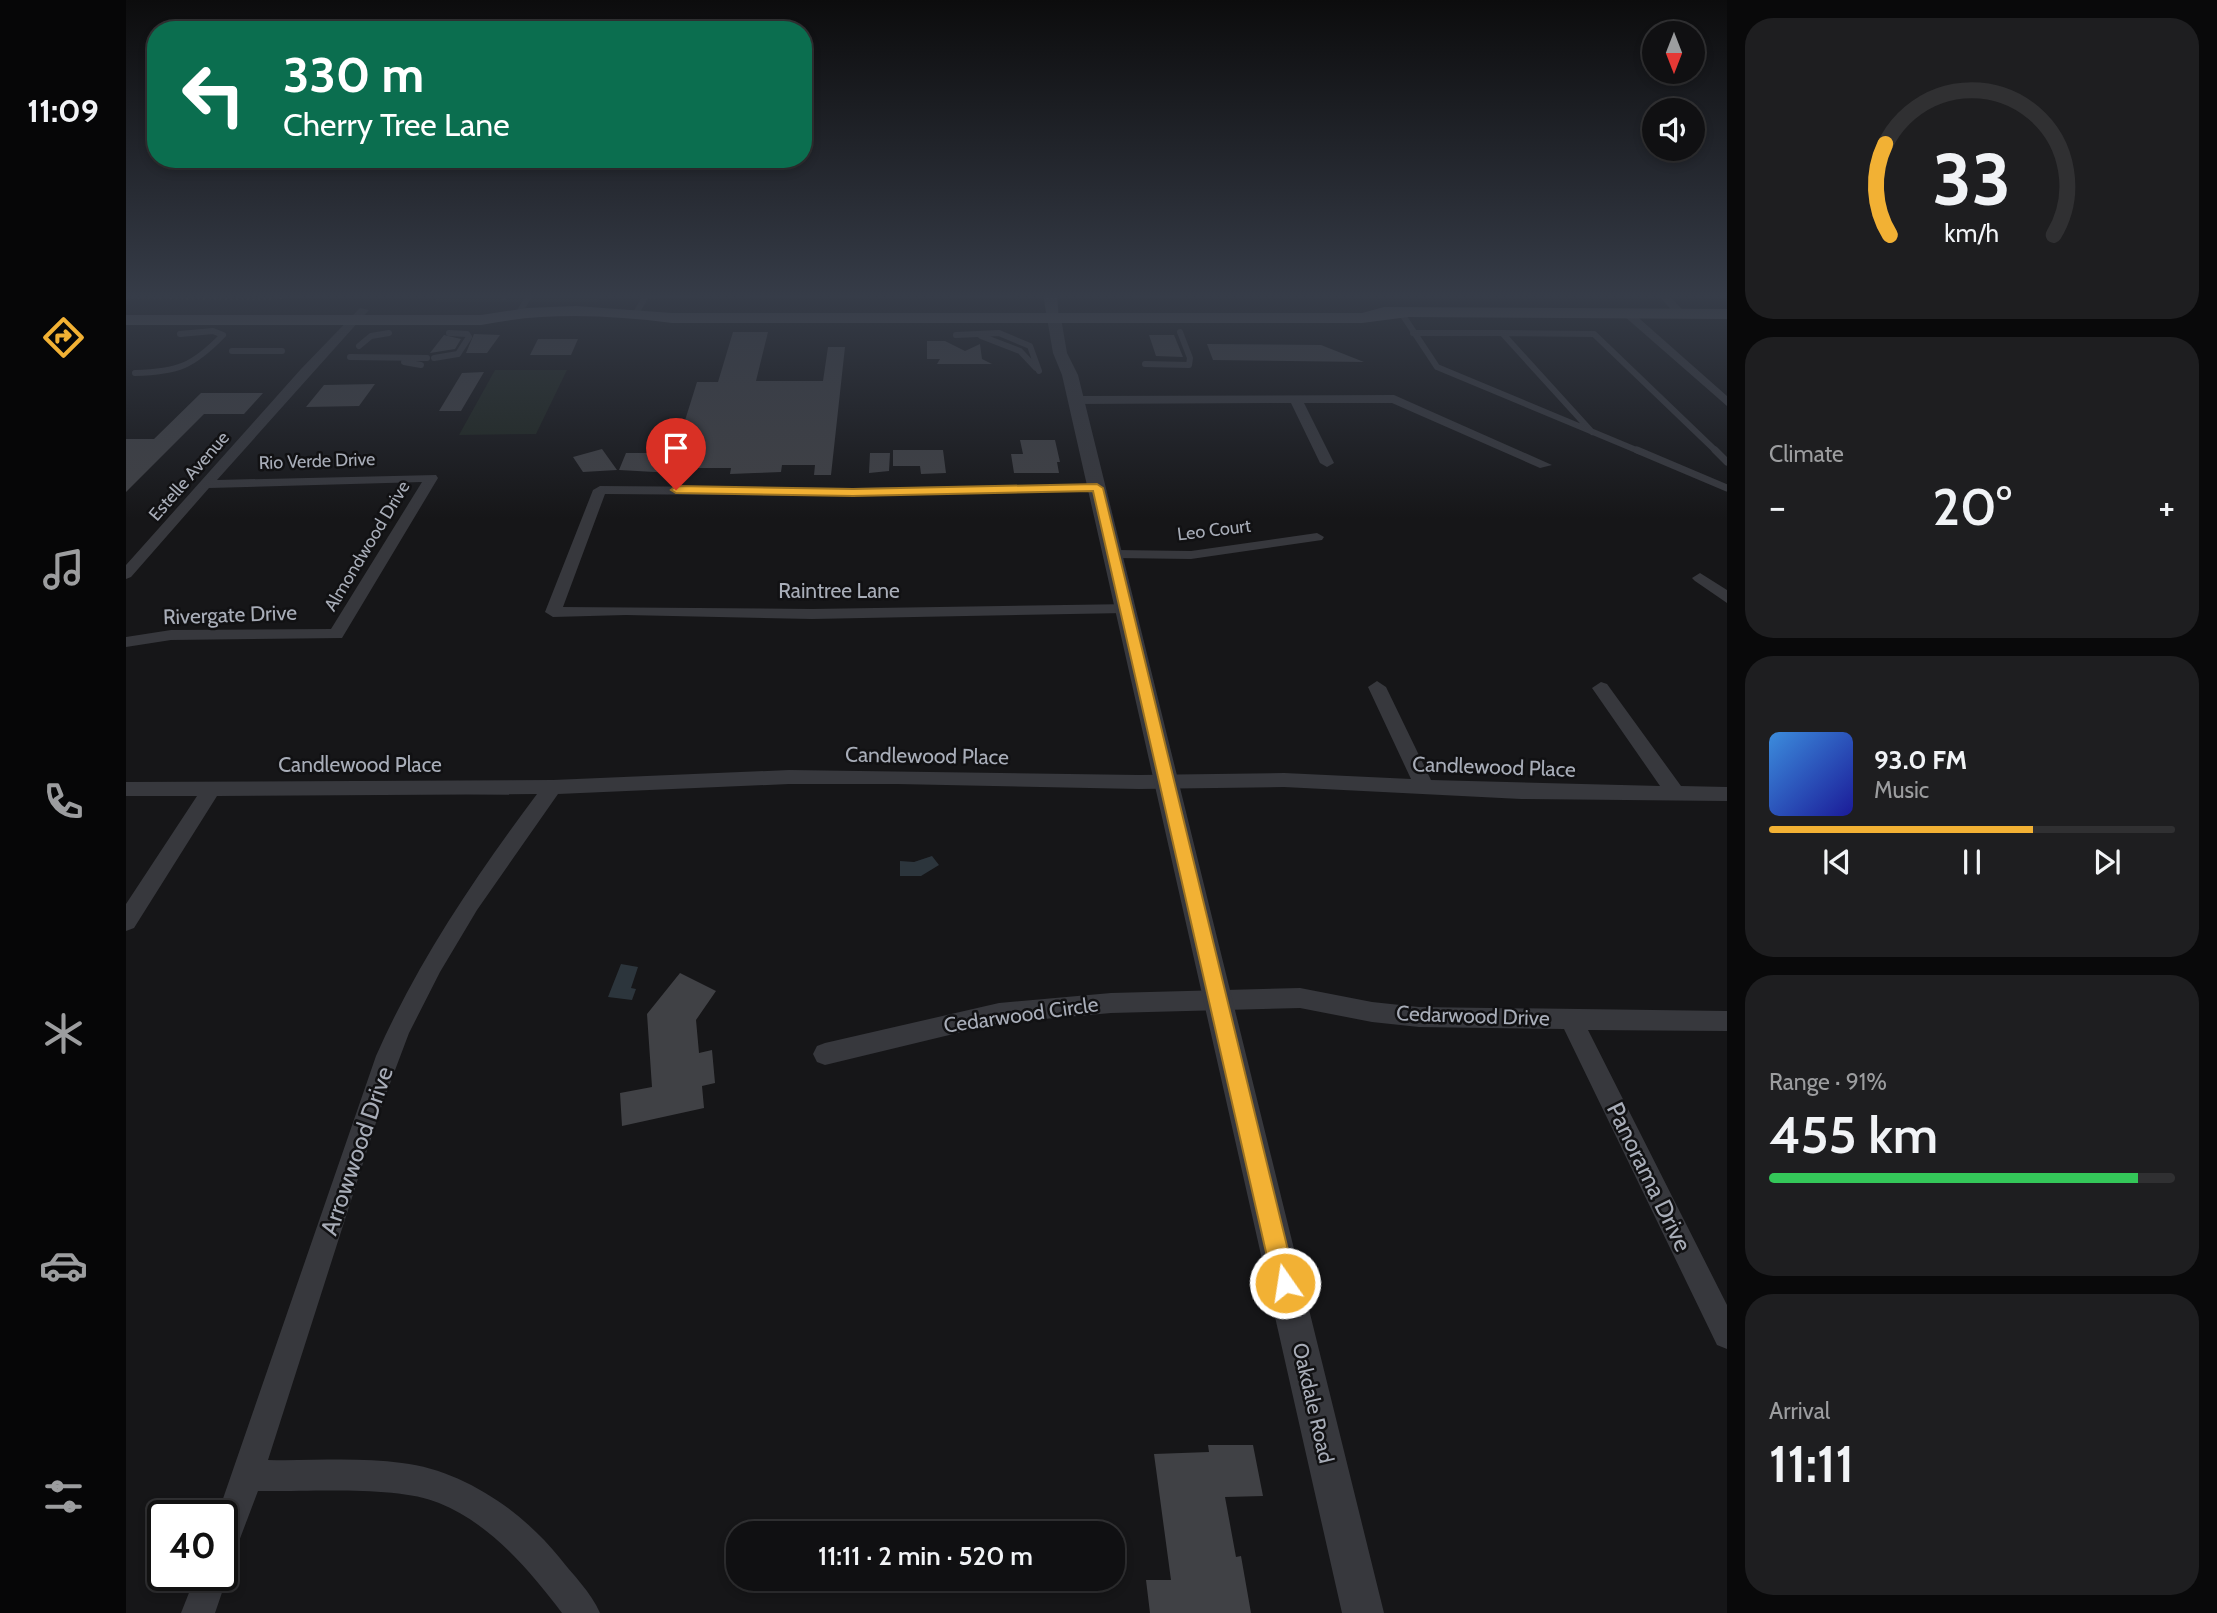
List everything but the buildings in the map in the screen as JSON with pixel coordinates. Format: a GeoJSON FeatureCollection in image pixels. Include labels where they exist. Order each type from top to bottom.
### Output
{"type":"FeatureCollection","features":[{"type":"Feature","properties":{"kind":"street","name":"Estelle Avenue"},"geometry":{"type":"LineString","coordinates":[[126,574],[310,369]]}},
{"type":"Feature","properties":{"kind":"street","name":"Oakdale Road"},"geometry":{"type":"LineString","coordinates":[[1067,369],[1115,554],[1363,1613]]}},
{"type":"Feature","properties":{"kind":"street"},"geometry":{"type":"LineString","coordinates":[[1690,369],[1726,401]]}},
{"type":"Feature","properties":{"kind":"street"},"geometry":{"type":"LineString","coordinates":[[1076,400],[1394,399],[1545,465]]}},
{"type":"Feature","properties":{"kind":"street"},"geometry":{"type":"LineString","coordinates":[[1295,400],[1303,410],[1327,463]]}},
{"type":"Feature","properties":{"kind":"street","name":"Rio Verde Drive"},"geometry":{"type":"LineString","coordinates":[[205,484],[430,478]]}},
{"type":"Feature","properties":{"kind":"street","name":"Almondwood Drive"},"geometry":{"type":"LineString","coordinates":[[336,634],[430,478]]}},
{"type":"Feature","properties":{"kind":"street","name":"Raintree Lane"},"geometry":{"type":"LineString","coordinates":[[1097,488],[853,492],[600,490],[552,612],[626,610],[812,614],[1126,608]]}},
{"type":"Feature","properties":{"kind":"street","name":"Leo Court"},"geometry":{"type":"LineString","coordinates":[[1115,554],[1191,555],[1317,537]]}},
{"type":"Feature","properties":{"kind":"street"},"geometry":{"type":"LineString","coordinates":[[1700,578],[1727,598]]}},
{"type":"Feature","properties":{"kind":"street","name":"Rivergate Drive"},"geometry":{"type":"LineString","coordinates":[[126,642],[171,635],[336,634]]}},
{"type":"Feature","properties":{"kind":"street"},"geometry":{"type":"LineString","coordinates":[[1377,687],[1425,788]]}},
{"type":"Feature","properties":{"kind":"street"},"geometry":{"type":"LineString","coordinates":[[1601,688],[1675,793]]}},
{"type":"Feature","properties":{"kind":"street","name":"Candlewood Place"},"geometry":{"type":"LineString","coordinates":[[126,789],[553,787],[789,777],[1284,780],[1425,788],[1727,794]]}},
{"type":"Feature","properties":{"kind":"street","name":"Arrowwood Drive"},"geometry":{"type":"LineString","coordinates":[[238,1502],[398,1031],[419,990],[483,883],[553,787]]}},
{"type":"Feature","properties":{"kind":"street"},"geometry":{"type":"LineString","coordinates":[[126,922],[212,789]]}},
{"type":"Feature","properties":{"kind":"street","name":"Cedarwood Drive"},"geometry":{"type":"LineString","coordinates":[[1220,999],[1300,998],[1372,1012],[1419,1017],[1727,1021]]}},
{"type":"Feature","properties":{"kind":"street","name":"Cedarwood Circle"},"geometry":{"type":"LineString","coordinates":[[825,1054],[999,1013],[1111,1003],[1220,999]]}},
{"type":"Feature","properties":{"kind":"street","name":"Panorama Drive"},"geometry":{"type":"LineString","coordinates":[[1570,1019],[1727,1335]]}},
{"type":"Feature","properties":{"kind":"street"},"geometry":{"type":"LineString","coordinates":[[248,1475],[402,1478],[444,1488],[487,1512],[536,1553],[583,1613]]}},
{"type":"Feature","properties":{"kind":"street"},"geometry":{"type":"LineString","coordinates":[[198,1613],[206,1591]]}},
{"type":"Feature","properties":{"kind":"lane"},"geometry":{"type":"LineString","coordinates":[[135,373],[183,369]]}},
{"type":"Feature","properties":{"kind":"lane"},"geometry":{"type":"LineString","coordinates":[[1442,369],[1727,488]]}},
{"type":"Feature","properties":{"kind":"lane"},"geometry":{"type":"LineString","coordinates":[[1535,369],[1592,432]]}},
{"type":"Feature","properties":{"kind":"lane"},"geometry":{"type":"LineString","coordinates":[[1631,369],[1727,462]]}},
{"type":"Feature","properties":{"kind":"shaded area"},"geometry":{"type":"Polygon","coordinates":[[[495,370],[567,370],[536,434],[459,435],[495,370]]]}},
{"type":"Feature","properties":{"kind":"shaded area"},"geometry":{"type":"Polygon","coordinates":[[[932,856],[939,865],[921,876],[900,876],[900,861],[914,862],[932,856]]]}},
{"type":"Feature","properties":{"kind":"shaded area"},"geometry":{"type":"Polygon","coordinates":[[[621,964],[638,967],[631,988],[636,989],[632,1000],[608,997],[621,964]]]}},
{"type":"Feature","properties":{"kind":"route"},"geometry":{"type":"LineString","coordinates":[[676,490],[853,492],[1097,488],[1115,554],[1285,1283]]}}]}
